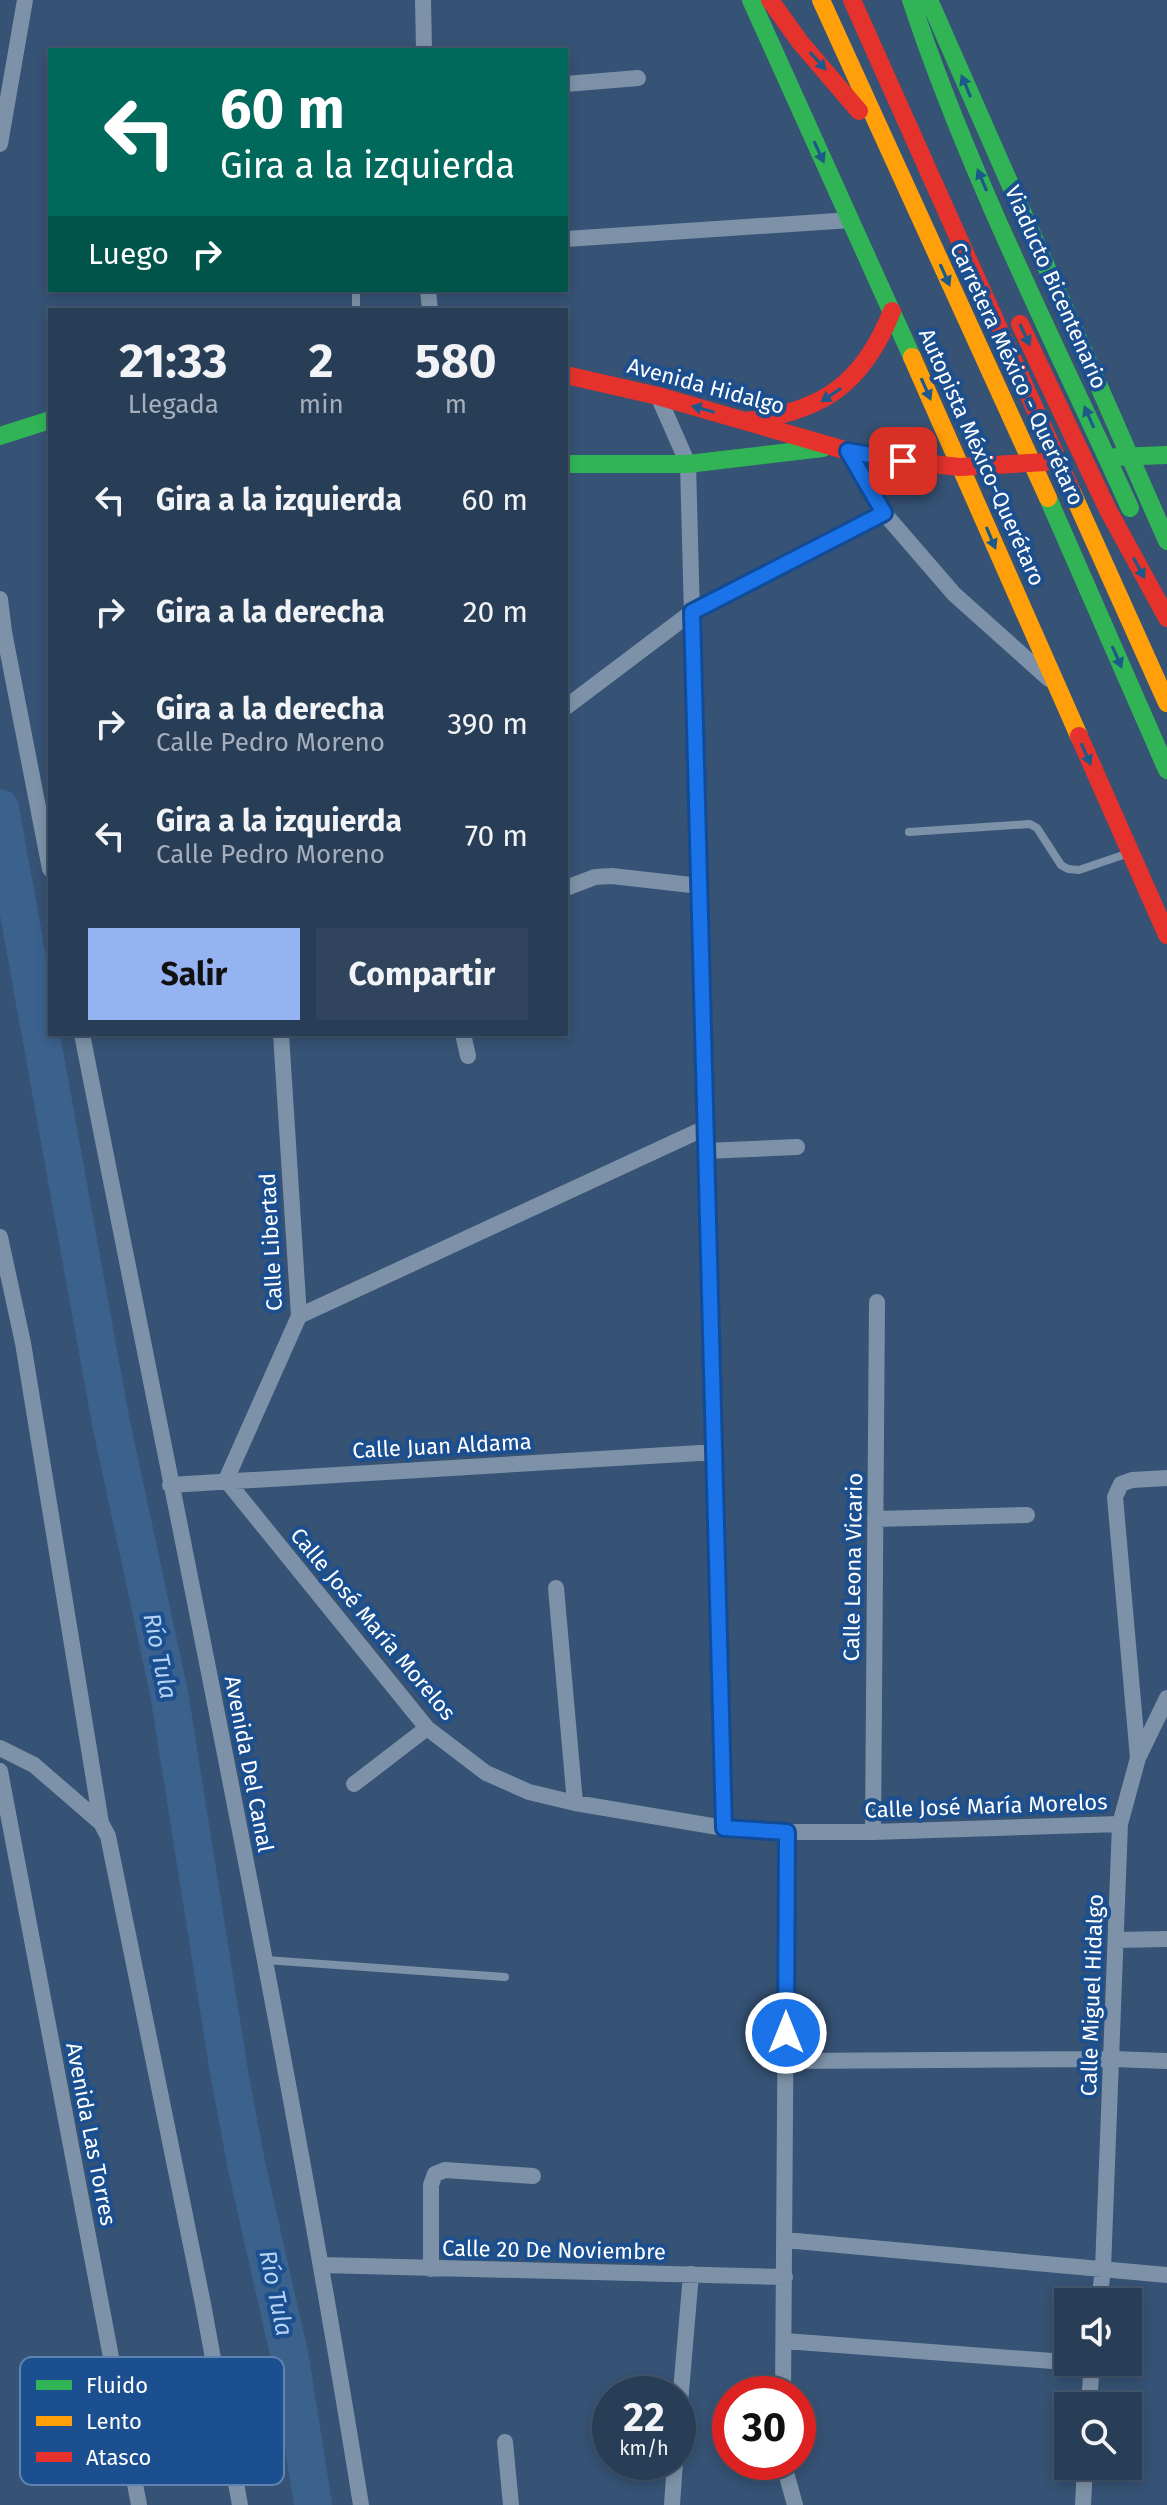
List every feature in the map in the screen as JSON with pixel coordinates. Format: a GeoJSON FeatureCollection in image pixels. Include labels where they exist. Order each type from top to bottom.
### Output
{"type":"FeatureCollection","features":[{"type":"Feature","properties":{"kind":"main road","name":"Autopista México-Querétaro"},"geometry":{"type":"LineString","coordinates":[[751,0],[892,311],[1167,935]]}},
{"type":"Feature","properties":{"kind":"main road"},"geometry":{"type":"LineString","coordinates":[[762,0],[775,55]]}},
{"type":"Feature","properties":{"kind":"main road"},"geometry":{"type":"LineString","coordinates":[[770,0],[800,42],[1005,294],[1108,510],[1167,618]]}},
{"type":"Feature","properties":{"kind":"main road","name":"Carretera México - Querétaro"},"geometry":{"type":"LineString","coordinates":[[821,0],[1052,508],[1167,770]]}},
{"type":"Feature","properties":{"kind":"main road","name":"Carretera México - Querétaro"},"geometry":{"type":"LineString","coordinates":[[852,0],[1167,703]]}},
{"type":"Feature","properties":{"kind":"main road","name":"Viaducto Bicentenario"},"geometry":{"type":"LineString","coordinates":[[911,0],[932,63],[992,205],[1167,590]]}},
{"type":"Feature","properties":{"kind":"main road"},"geometry":{"type":"LineString","coordinates":[[929,0],[1167,541]]}},
{"type":"Feature","properties":{"kind":"main road"},"geometry":{"type":"LineString","coordinates":[[745,421],[805,410],[840,390],[872,354],[892,311]]}},
{"type":"Feature","properties":{"kind":"main road","name":"Avenida Hidalgo"},"geometry":{"type":"LineString","coordinates":[[568,375],[658,396],[840,449],[903,461],[960,467],[1167,455]]}},
{"type":"Feature","properties":{"kind":"main road"},"geometry":{"type":"LineString","coordinates":[[7,434],[48,421]]}},
{"type":"Feature","properties":{"kind":"main road"},"geometry":{"type":"LineString","coordinates":[[7,434],[48,435]]}},
{"type":"Feature","properties":{"kind":"main road","name":"Avenida Hidalgo"},"geometry":{"type":"LineString","coordinates":[[568,464],[688,464],[840,449]]}},
{"type":"Feature","properties":{"kind":"street"},"geometry":{"type":"LineString","coordinates":[[0,144],[25,0]]}},
{"type":"Feature","properties":{"kind":"street"},"geometry":{"type":"LineString","coordinates":[[423,0],[424,48]]}},
{"type":"Feature","properties":{"kind":"street"},"geometry":{"type":"LineString","coordinates":[[568,84],[638,78]]}},
{"type":"Feature","properties":{"kind":"street"},"geometry":{"type":"LineString","coordinates":[[568,239],[851,220]]}},
{"type":"Feature","properties":{"kind":"street"},"geometry":{"type":"LineString","coordinates":[[658,396],[688,464],[724,1828]]}},
{"type":"Feature","properties":{"kind":"street"},"geometry":{"type":"LineString","coordinates":[[840,449],[884,513],[954,594],[1054,683]]}},
{"type":"Feature","properties":{"kind":"street"},"geometry":{"type":"LineString","coordinates":[[568,705],[692,612],[884,513]]}},
{"type":"Feature","properties":{"kind":"street"},"geometry":{"type":"LineString","coordinates":[[0,599],[48,859]]}},
{"type":"Feature","properties":{"kind":"street"},"geometry":{"type":"LineString","coordinates":[[568,887],[595,877],[612,876],[700,886]]}},
{"type":"Feature","properties":{"kind":"street","name":"Avenida Del Canal"},"geometry":{"type":"LineString","coordinates":[[82,1036],[266,1960],[322,2265],[361,2505]]}},
{"type":"Feature","properties":{"kind":"street","name":"Calle Libertad"},"geometry":{"type":"LineString","coordinates":[[226,1480],[299,1316],[281,1036]]}},
{"type":"Feature","properties":{"kind":"street"},"geometry":{"type":"LineString","coordinates":[[463,1036],[468,1056]]}},
{"type":"Feature","properties":{"kind":"street"},"geometry":{"type":"LineString","coordinates":[[299,1316],[705,1128]]}},
{"type":"Feature","properties":{"kind":"street"},"geometry":{"type":"LineString","coordinates":[[705,1151],[797,1147]]}},
{"type":"Feature","properties":{"kind":"street"},"geometry":{"type":"LineString","coordinates":[[0,1237],[23,1343],[101,1823],[114,1854],[211,2357]]}},
{"type":"Feature","properties":{"kind":"street","name":"Calle Leona Vicario"},"geometry":{"type":"LineString","coordinates":[[873,1832],[877,1302]]}},
{"type":"Feature","properties":{"kind":"street","name":"Calle Juan Aldama"},"geometry":{"type":"LineString","coordinates":[[170,1485],[716,1452]]}},
{"type":"Feature","properties":{"kind":"street"},"geometry":{"type":"LineString","coordinates":[[1138,1758],[1115,1497],[1121,1484],[1132,1480],[1167,1478]]}},
{"type":"Feature","properties":{"kind":"street","name":"Calle José María Morelos"},"geometry":{"type":"LineString","coordinates":[[226,1480],[427,1728],[486,1773],[529,1792],[575,1803],[724,1828],[787,1832],[1120,1824]]}},
{"type":"Feature","properties":{"kind":"street"},"geometry":{"type":"LineString","coordinates":[[875,1519],[1027,1515]]}},
{"type":"Feature","properties":{"kind":"street"},"geometry":{"type":"LineString","coordinates":[[556,1588],[575,1803]]}},
{"type":"Feature","properties":{"kind":"street","name":"Calle Miguel Hidalgo"},"geometry":{"type":"LineString","coordinates":[[1101,2288],[1113,2059],[1120,1824],[1138,1758],[1167,1698]]}},
{"type":"Feature","properties":{"kind":"street"},"geometry":{"type":"LineString","coordinates":[[354,1784],[427,1728]]}},
{"type":"Feature","properties":{"kind":"street"},"geometry":{"type":"LineString","coordinates":[[0,1748],[34,1765],[101,1823]]}},
{"type":"Feature","properties":{"kind":"street","name":"Avenida Las Torres"},"geometry":{"type":"LineString","coordinates":[[0,1771],[111,2357]]}},
{"type":"Feature","properties":{"kind":"street"},"geometry":{"type":"LineString","coordinates":[[784,2376],[787,1832]]}},
{"type":"Feature","properties":{"kind":"street"},"geometry":{"type":"LineString","coordinates":[[1116,1940],[1167,1939]]}},
{"type":"Feature","properties":{"kind":"street"},"geometry":{"type":"LineString","coordinates":[[786,2061],[1167,2061]]}},
{"type":"Feature","properties":{"kind":"street"},"geometry":{"type":"LineString","coordinates":[[431,2269],[431,2185],[435,2174],[445,2170],[533,2176]]}},
{"type":"Feature","properties":{"kind":"street"},"geometry":{"type":"LineString","coordinates":[[785,2240],[1167,2275]]}},
{"type":"Feature","properties":{"kind":"street","name":"Calle 20 De Noviembre"},"geometry":{"type":"LineString","coordinates":[[322,2265],[785,2277]]}},
{"type":"Feature","properties":{"kind":"street"},"geometry":{"type":"LineString","coordinates":[[682,2376],[691,2274]]}},
{"type":"Feature","properties":{"kind":"street"},"geometry":{"type":"LineString","coordinates":[[785,2341],[1054,2360]]}},
{"type":"Feature","properties":{"kind":"street"},"geometry":{"type":"LineString","coordinates":[[505,2442],[511,2505]]}},
{"type":"Feature","properties":{"kind":"street"},"geometry":{"type":"LineString","coordinates":[[672,2505],[674,2480]]}},
{"type":"Feature","properties":{"kind":"street"},"geometry":{"type":"LineString","coordinates":[[788,2480],[795,2505]]}},
{"type":"Feature","properties":{"kind":"street"},"geometry":{"type":"LineString","coordinates":[[1083,2505],[1084,2480]]}},
{"type":"Feature","properties":{"kind":"street","name":"Avenida Las Torres"},"geometry":{"type":"LineString","coordinates":[[135,2485],[139,2505]]}},
{"type":"Feature","properties":{"kind":"street"},"geometry":{"type":"LineString","coordinates":[[236,2485],[240,2505]]}},
{"type":"Feature","properties":{"kind":"lane"},"geometry":{"type":"LineString","coordinates":[[909,832],[1030,824],[1037,828],[1061,865],[1068,869],[1079,870],[1130,853]]}},
{"type":"Feature","properties":{"kind":"lane"},"geometry":{"type":"LineString","coordinates":[[266,1960],[505,1977]]}},
{"type":"Feature","properties":{"kind":"waterway","name":"Río Tula"},"geometry":{"type":"LineString","coordinates":[[0,808],[110,1418],[169,1693],[230,2078],[290,2358],[313,2505]]}},
{"type":"Feature","properties":{"kind":"traffic: fast"},"geometry":{"type":"LineString","coordinates":[[751,0],[912,357]]}},
{"type":"Feature","properties":{"kind":"traffic: fast"},"geometry":{"type":"LineString","coordinates":[[911,0],[986,194],[1130,508]]}},
{"type":"Feature","properties":{"kind":"traffic: fast"},"geometry":{"type":"LineString","coordinates":[[929,0],[1167,541]]}},
{"type":"Feature","properties":{"kind":"traffic: fast"},"geometry":{"type":"LineString","coordinates":[[0,436],[48,421]]}},
{"type":"Feature","properties":{"kind":"traffic: fast"},"geometry":{"type":"LineString","coordinates":[[568,464],[688,464],[823,448]]}},
{"type":"Feature","properties":{"kind":"traffic: fast"},"geometry":{"type":"LineString","coordinates":[[1116,457],[1167,455]]}},
{"type":"Feature","properties":{"kind":"traffic: fast"},"geometry":{"type":"LineString","coordinates":[[1048,498],[1167,770]]}},
{"type":"Feature","properties":{"kind":"traffic: slow"},"geometry":{"type":"LineString","coordinates":[[821,0],[1048,498]]}},
{"type":"Feature","properties":{"kind":"traffic: slow"},"geometry":{"type":"LineString","coordinates":[[912,357],[1079,736]]}},
{"type":"Feature","properties":{"kind":"traffic: slow"},"geometry":{"type":"LineString","coordinates":[[1072,492],[1167,703]]}},
{"type":"Feature","properties":{"kind":"traffic: jam"},"geometry":{"type":"LineString","coordinates":[[770,0],[800,42],[859,111]]}},
{"type":"Feature","properties":{"kind":"traffic: jam"},"geometry":{"type":"LineString","coordinates":[[852,0],[1072,492]]}},
{"type":"Feature","properties":{"kind":"traffic: jam"},"geometry":{"type":"LineString","coordinates":[[745,421],[796,410],[836,390],[868,358],[892,311]]}},
{"type":"Feature","properties":{"kind":"traffic: jam"},"geometry":{"type":"LineString","coordinates":[[1020,324],[1108,510],[1167,618]]}},
{"type":"Feature","properties":{"kind":"traffic: jam"},"geometry":{"type":"LineString","coordinates":[[568,375],[658,396],[848,451],[903,461],[960,467],[1046,462]]}},
{"type":"Feature","properties":{"kind":"traffic: jam"},"geometry":{"type":"LineString","coordinates":[[1079,736],[1167,935]]}},
{"type":"Feature","properties":{"kind":"route"},"geometry":{"type":"LineString","coordinates":[[786,2033],[787,1832],[724,1828],[692,612],[884,513],[848,451],[903,461]]}}]}
